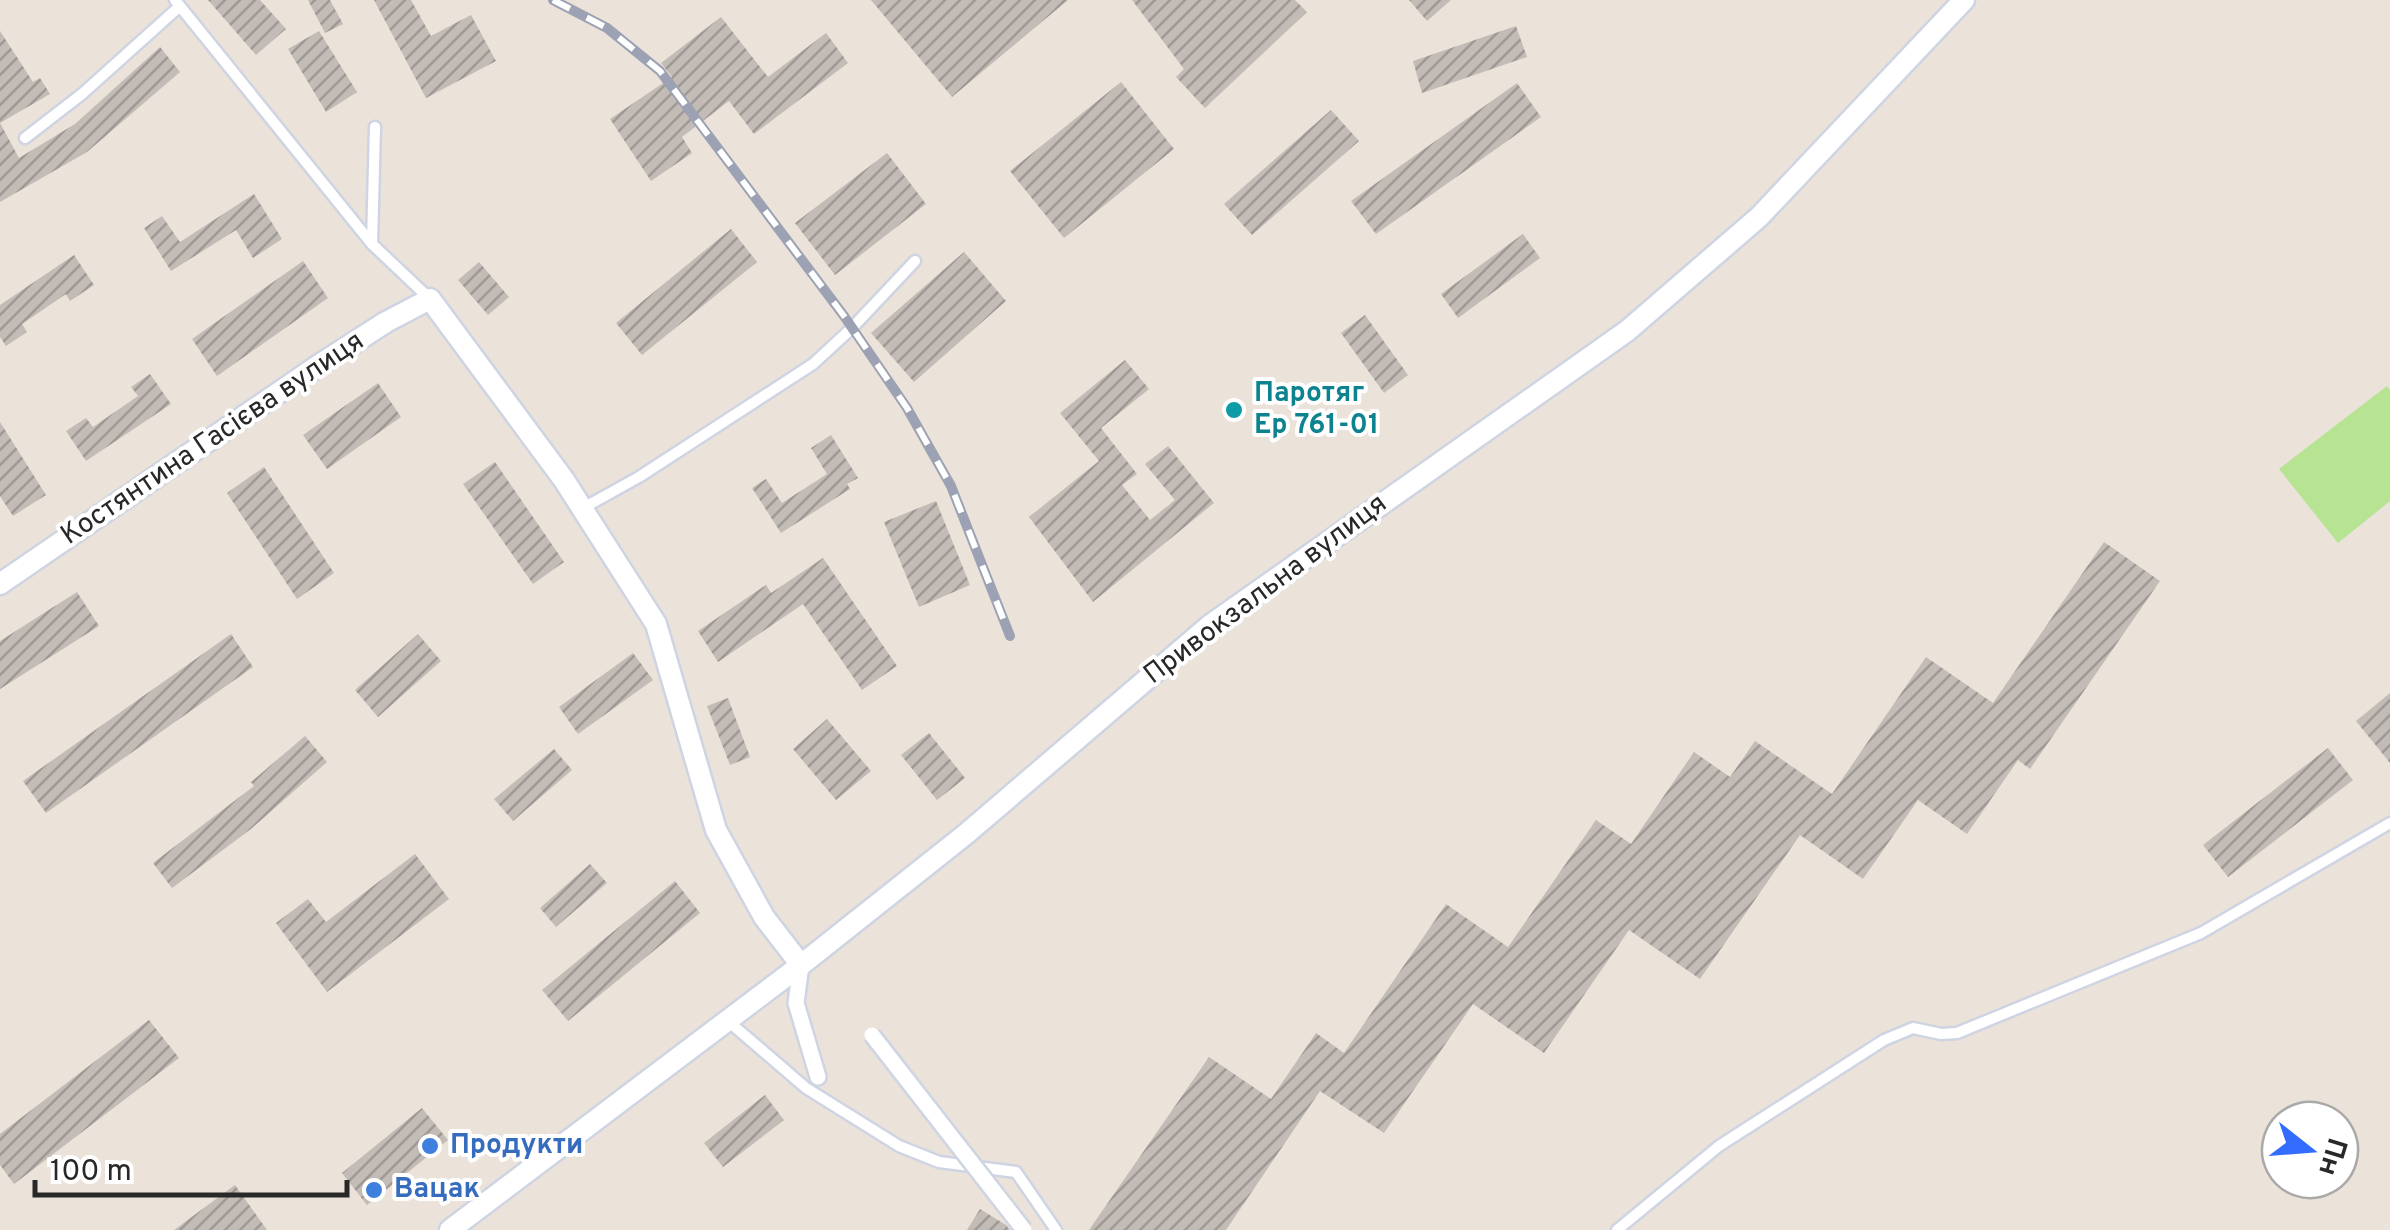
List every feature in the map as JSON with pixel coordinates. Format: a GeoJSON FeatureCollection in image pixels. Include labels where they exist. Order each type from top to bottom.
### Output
{"type":"FeatureCollection","features":[{"type":"Feature","properties":{"kind":"street","name":"Привокзальна вулиця"},"geometry":{"type":"LineString","coordinates":[[450,1230],[802,965],[966,834],[1209,626],[1628,330],[1759,217],[1964,0]]}},
{"type":"Feature","properties":{"kind":"street"},"geometry":{"type":"LineString","coordinates":[[430,299],[582,508],[656,624],[716,830],[764,917],[802,965],[796,1003],[818,1077]]}},
{"type":"Feature","properties":{"kind":"street","name":"Костянтина Гасієва вулиця"},"geometry":{"type":"LineString","coordinates":[[0,584],[316,367],[430,299]]}},
{"type":"Feature","properties":{"kind":"street"},"geometry":{"type":"LineString","coordinates":[[872,1036],[1024,1230]]}},
{"type":"Feature","properties":{"kind":"lane"},"geometry":{"type":"LineString","coordinates":[[25,138],[82,94],[178,3],[372,244],[430,299]]}},
{"type":"Feature","properties":{"kind":"lane"},"geometry":{"type":"LineString","coordinates":[[372,244],[375,127]]}},
{"type":"Feature","properties":{"kind":"lane"},"geometry":{"type":"LineString","coordinates":[[582,508],[639,478],[813,364],[916,262]]}},
{"type":"Feature","properties":{"kind":"lane"},"geometry":{"type":"LineString","coordinates":[[1617,1230],[1720,1146],[1884,1040],[1913,1028],[1957,1033],[2201,932],[2390,823]]}},
{"type":"Feature","properties":{"kind":"lane"},"geometry":{"type":"LineString","coordinates":[[728,1020],[806,1088],[899,1146],[939,1162],[1016,1172],[1056,1230]]}},
{"type":"Feature","properties":{"kind":"green space"},"geometry":{"type":"Polygon","coordinates":[[[2387,386],[2390,501],[2338,543],[2279,469],[2387,386]]]}},
{"type":"Feature","properties":{"kind":"building"},"geometry":{"type":"Polygon","coordinates":[[[208,0],[260,0],[286,29],[256,55],[208,0]]]}},
{"type":"Feature","properties":{"kind":"building"},"geometry":{"type":"Polygon","coordinates":[[[308,0],[330,0],[343,24],[325,33],[308,0]]]}},
{"type":"Feature","properties":{"kind":"building"},"geometry":{"type":"Polygon","coordinates":[[[374,0],[411,0],[431,36],[471,15],[496,61],[426,98],[374,0]]]}},
{"type":"Feature","properties":{"kind":"building"},"geometry":{"type":"Polygon","coordinates":[[[871,0],[1068,0],[952,97],[871,0]]]}},
{"type":"Feature","properties":{"kind":"building"},"geometry":{"type":"Polygon","coordinates":[[[1132,0],[1295,0],[1307,12],[1205,108],[1176,77],[1184,69],[1132,0]]]}},
{"type":"Feature","properties":{"kind":"building"},"geometry":{"type":"Polygon","coordinates":[[[1409,0],[1451,0],[1427,21],[1409,0]]]}},
{"type":"Feature","properties":{"kind":"building"},"geometry":{"type":"Polygon","coordinates":[[[721,17],[768,77],[826,33],[848,63],[754,134],[729,101],[682,137],[692,153],[651,181],[610,119],[672,77],[661,63],[721,17]]]}},
{"type":"Feature","properties":{"kind":"building"},"geometry":{"type":"Polygon","coordinates":[[[1516,26],[1527,57],[1422,93],[1413,61],[1516,26]]]}},
{"type":"Feature","properties":{"kind":"building"},"geometry":{"type":"Polygon","coordinates":[[[0,31],[33,82],[40,78],[50,94],[0,123],[0,31]]]}},
{"type":"Feature","properties":{"kind":"building"},"geometry":{"type":"Polygon","coordinates":[[[319,31],[357,92],[326,112],[288,49],[319,31]]]}},
{"type":"Feature","properties":{"kind":"building"},"geometry":{"type":"Polygon","coordinates":[[[160,47],[180,72],[87,152],[0,202],[0,123],[19,158],[75,124],[160,47]]]}},
{"type":"Feature","properties":{"kind":"building"},"geometry":{"type":"Polygon","coordinates":[[[1121,82],[1174,149],[1064,238],[1010,171],[1121,82]]]}},
{"type":"Feature","properties":{"kind":"building"},"geometry":{"type":"Polygon","coordinates":[[[1517,83],[1541,117],[1376,234],[1351,201],[1517,83]]]}},
{"type":"Feature","properties":{"kind":"building"},"geometry":{"type":"Polygon","coordinates":[[[1331,110],[1359,141],[1252,235],[1224,204],[1331,110]]]}},
{"type":"Feature","properties":{"kind":"building"},"geometry":{"type":"Polygon","coordinates":[[[887,153],[926,204],[835,275],[795,223],[887,153]]]}},
{"type":"Feature","properties":{"kind":"building"},"geometry":{"type":"Polygon","coordinates":[[[254,194],[282,239],[253,258],[236,230],[171,271],[144,228],[162,216],[180,242],[254,194]]]}},
{"type":"Feature","properties":{"kind":"building"},"geometry":{"type":"Polygon","coordinates":[[[731,229],[757,262],[642,355],[616,323],[731,229]]]}},
{"type":"Feature","properties":{"kind":"building"},"geometry":{"type":"Polygon","coordinates":[[[1523,234],[1540,258],[1458,318],[1441,294],[1523,234]]]}},
{"type":"Feature","properties":{"kind":"building"},"geometry":{"type":"Polygon","coordinates":[[[964,252],[1006,301],[914,382],[871,333],[964,252]]]}},
{"type":"Feature","properties":{"kind":"building"},"geometry":{"type":"Polygon","coordinates":[[[74,255],[94,285],[70,301],[66,294],[22,324],[27,332],[6,346],[0,337],[0,305],[74,255]]]}},
{"type":"Feature","properties":{"kind":"building"},"geometry":{"type":"Polygon","coordinates":[[[303,261],[328,298],[217,376],[192,339],[303,261]]]}},
{"type":"Feature","properties":{"kind":"building"},"geometry":{"type":"Polygon","coordinates":[[[479,262],[509,297],[488,315],[458,280],[479,262]]]}},
{"type":"Feature","properties":{"kind":"building"},"geometry":{"type":"Polygon","coordinates":[[[1365,315],[1408,375],[1384,393],[1341,333],[1365,315]]]}},
{"type":"Feature","properties":{"kind":"building"},"geometry":{"type":"Polygon","coordinates":[[[1125,360],[1149,389],[1101,428],[1137,474],[1122,485],[1150,520],[1175,500],[1145,464],[1168,446],[1214,503],[1093,602],[1029,517],[1099,461],[1060,413],[1125,360]]]}},
{"type":"Feature","properties":{"kind":"building"},"geometry":{"type":"Polygon","coordinates":[[[150,374],[171,404],[86,461],[66,431],[86,418],[93,427],[138,396],[131,387],[150,374]]]}},
{"type":"Feature","properties":{"kind":"building"},"geometry":{"type":"Polygon","coordinates":[[[378,383],[401,417],[327,469],[303,435],[378,383]]]}},
{"type":"Feature","properties":{"kind":"building"},"geometry":{"type":"Polygon","coordinates":[[[0,422],[46,495],[13,516],[0,496],[0,422]]]}},
{"type":"Feature","properties":{"kind":"building"},"geometry":{"type":"Polygon","coordinates":[[[831,435],[858,478],[847,484],[850,489],[781,533],[752,488],[766,479],[782,503],[827,474],[811,448],[831,435]]]}},
{"type":"Feature","properties":{"kind":"building"},"geometry":{"type":"Polygon","coordinates":[[[495,462],[564,562],[533,584],[463,484],[495,462]]]}},
{"type":"Feature","properties":{"kind":"building"},"geometry":{"type":"Polygon","coordinates":[[[264,467],[334,573],[297,599],[227,493],[264,467]]]}},
{"type":"Feature","properties":{"kind":"building"},"geometry":{"type":"Polygon","coordinates":[[[936,501],[970,585],[919,607],[884,522],[936,501]]]}},
{"type":"Feature","properties":{"kind":"building"},"geometry":{"type":"Polygon","coordinates":[[[2104,542],[2160,581],[2030,769],[2018,760],[1967,834],[1918,800],[1863,879],[1800,835],[1700,979],[1629,930],[1544,1053],[1473,1004],[1384,1133],[1320,1091],[1226,1230],[1089,1230],[1209,1057],[1271,1099],[1316,1033],[1344,1053],[1446,904],[1508,947],[1596,820],[1631,844],[1694,752],[1730,777],[1755,741],[1832,794],[1926,657],[1993,703],[2104,542]]]}},
{"type":"Feature","properties":{"kind":"building"},"geometry":{"type":"Polygon","coordinates":[[[823,558],[897,666],[862,690],[803,604],[718,662],[698,631],[766,585],[771,593],[823,558]]]}},
{"type":"Feature","properties":{"kind":"building"},"geometry":{"type":"Polygon","coordinates":[[[77,592],[99,626],[0,689],[0,641],[77,592]]]}},
{"type":"Feature","properties":{"kind":"building"},"geometry":{"type":"Polygon","coordinates":[[[231,634],[253,667],[46,813],[23,781],[231,634]]]}},
{"type":"Feature","properties":{"kind":"building"},"geometry":{"type":"Polygon","coordinates":[[[418,634],[441,661],[378,717],[355,690],[418,634]]]}},
{"type":"Feature","properties":{"kind":"building"},"geometry":{"type":"Polygon","coordinates":[[[633,653],[653,680],[578,734],[559,707],[633,653]]]}},
{"type":"Feature","properties":{"kind":"building"},"geometry":{"type":"Polygon","coordinates":[[[2390,693],[2390,763],[2356,721],[2390,693]]]}},
{"type":"Feature","properties":{"kind":"building"},"geometry":{"type":"Polygon","coordinates":[[[728,698],[750,757],[730,765],[707,706],[728,698]]]}},
{"type":"Feature","properties":{"kind":"building"},"geometry":{"type":"Polygon","coordinates":[[[827,719],[871,771],[836,800],[793,749],[827,719]]]}},
{"type":"Feature","properties":{"kind":"building"},"geometry":{"type":"Polygon","coordinates":[[[929,733],[965,778],[937,800],[901,755],[929,733]]]}},
{"type":"Feature","properties":{"kind":"building"},"geometry":{"type":"Polygon","coordinates":[[[305,736],[327,762],[251,829],[172,888],[153,863],[254,786],[251,782],[305,736]]]}},
{"type":"Feature","properties":{"kind":"building"},"geometry":{"type":"Polygon","coordinates":[[[2328,748],[2353,780],[2228,877],[2203,845],[2328,748]]]}},
{"type":"Feature","properties":{"kind":"building"},"geometry":{"type":"Polygon","coordinates":[[[554,749],[572,770],[513,821],[494,799],[554,749]]]}},
{"type":"Feature","properties":{"kind":"building"},"geometry":{"type":"Polygon","coordinates":[[[415,854],[449,899],[327,992],[276,923],[308,899],[326,922],[415,854]]]}},
{"type":"Feature","properties":{"kind":"building"},"geometry":{"type":"Polygon","coordinates":[[[590,864],[607,883],[556,927],[540,908],[590,864]]]}},
{"type":"Feature","properties":{"kind":"building"},"geometry":{"type":"Polygon","coordinates":[[[675,881],[700,913],[568,1021],[542,990],[675,881]]]}},
{"type":"Feature","properties":{"kind":"building"},"geometry":{"type":"Polygon","coordinates":[[[149,1020],[179,1058],[14,1184],[0,1165],[0,1134],[149,1020]]]}},
{"type":"Feature","properties":{"kind":"building"},"geometry":{"type":"Polygon","coordinates":[[[765,1095],[784,1120],[723,1167],[704,1143],[765,1095]]]}},
{"type":"Feature","properties":{"kind":"building"},"geometry":{"type":"Polygon","coordinates":[[[422,1108],[448,1140],[367,1205],[342,1173],[422,1108]]]}},
{"type":"Feature","properties":{"kind":"building"},"geometry":{"type":"Polygon","coordinates":[[[235,1185],[267,1230],[174,1230],[235,1185]]]}},
{"type":"Feature","properties":{"kind":"building"},"geometry":{"type":"Polygon","coordinates":[[[980,1209],[1006,1225],[1010,1230],[967,1230],[980,1209]]]}},
{"type":"Feature","properties":{"kind":"railway"},"geometry":{"type":"LineString","coordinates":[[553,0],[607,28],[660,71],[844,316],[907,408],[951,486],[1010,636]]}},
{"type":"Feature","properties":{"kind":"place","name":"Паротяг Ер 761-01"},"geometry":{"type":"Point","coordinates":[1234,410]}},
{"type":"Feature","properties":{"kind":"place","name":"Продукти"},"geometry":{"type":"Point","coordinates":[430,1146]}},
{"type":"Feature","properties":{"kind":"place","name":"Вацак"},"geometry":{"type":"Point","coordinates":[374,1190]}}]}
